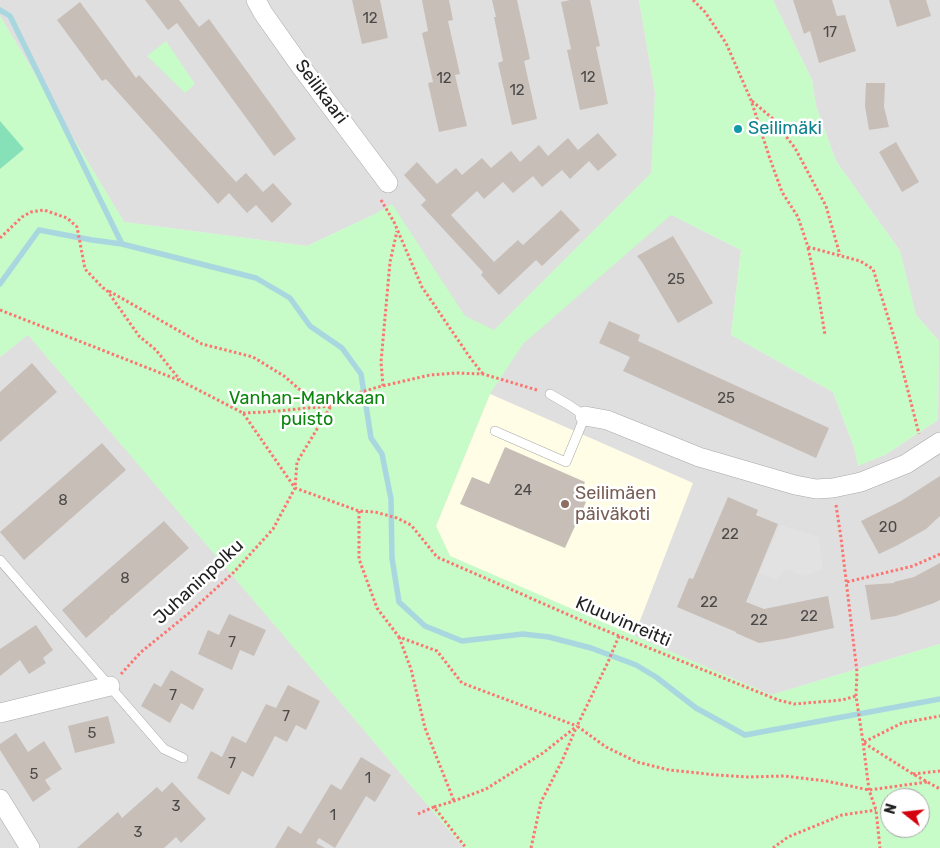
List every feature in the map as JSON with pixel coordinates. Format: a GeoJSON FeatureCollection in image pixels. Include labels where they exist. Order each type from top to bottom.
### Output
{"type":"FeatureCollection","features":[{"type":"Feature","properties":{"kind":"street","name":"Seilikaari"},"geometry":{"type":"LineString","coordinates":[[256,0],[384,190]]}},
{"type":"Feature","properties":{"kind":"street"},"geometry":{"type":"LineString","coordinates":[[585,416],[606,420],[699,458],[794,485],[816,489],[833,488],[861,482],[906,464],[940,442]]}},
{"type":"Feature","properties":{"kind":"street"},"geometry":{"type":"LineString","coordinates":[[0,713],[110,686]]}},
{"type":"Feature","properties":{"kind":"street"},"geometry":{"type":"LineString","coordinates":[[0,799],[30,848]]}},
{"type":"Feature","properties":{"kind":"lane"},"geometry":{"type":"LineString","coordinates":[[495,431],[566,462],[585,416],[550,394]]}},
{"type":"Feature","properties":{"kind":"lane"},"geometry":{"type":"LineString","coordinates":[[0,560],[164,749],[183,758]]}},
{"type":"Feature","properties":{"kind":"path"},"geometry":{"type":"LineString","coordinates":[[693,0],[705,12],[726,43],[751,100],[782,192],[798,217],[808,247],[826,335]]}},
{"type":"Feature","properties":{"kind":"path"},"geometry":{"type":"LineString","coordinates":[[751,100],[772,118],[795,148],[826,206],[841,256]]}},
{"type":"Feature","properties":{"kind":"path"},"geometry":{"type":"LineString","coordinates":[[384,190],[397,230],[422,287],[483,374]]}},
{"type":"Feature","properties":{"kind":"path"},"geometry":{"type":"LineString","coordinates":[[0,238],[22,217],[31,212],[44,210],[67,218],[76,227],[85,269],[103,288],[202,344],[253,358],[284,376],[306,395],[331,406]]}},
{"type":"Feature","properties":{"kind":"path"},"geometry":{"type":"LineString","coordinates":[[383,386],[381,362],[390,262],[397,230]]}},
{"type":"Feature","properties":{"kind":"path"},"geometry":{"type":"LineString","coordinates":[[808,247],[860,261],[873,269],[895,340],[921,440]]}},
{"type":"Feature","properties":{"kind":"path"},"geometry":{"type":"LineString","coordinates":[[106,289],[139,336],[156,350],[181,381]]}},
{"type":"Feature","properties":{"kind":"path"},"geometry":{"type":"LineString","coordinates":[[0,310],[181,381],[243,413],[295,488],[360,511],[359,560],[377,608],[399,637],[411,669],[425,728],[454,802]]}},
{"type":"Feature","properties":{"kind":"path"},"geometry":{"type":"LineString","coordinates":[[295,488],[297,462],[331,406],[345,397],[430,375],[456,373],[483,374],[550,394]]}},
{"type":"Feature","properties":{"kind":"path"},"geometry":{"type":"LineString","coordinates":[[243,413],[331,406]]}},
{"type":"Feature","properties":{"kind":"path","name":"Juhaninpolku"},"geometry":{"type":"LineString","coordinates":[[110,686],[141,652],[188,614],[234,572],[273,529],[295,488]]}},
{"type":"Feature","properties":{"kind":"path"},"geometry":{"type":"LineString","coordinates":[[833,488],[857,672],[856,696],[869,790],[876,810],[880,848]]}},
{"type":"Feature","properties":{"kind":"path","name":"Kluuvinreitti"},"geometry":{"type":"LineString","coordinates":[[360,511],[375,512],[397,518],[411,525],[437,557],[592,625],[778,700],[794,704],[842,700],[856,696]]}},
{"type":"Feature","properties":{"kind":"path"},"geometry":{"type":"LineString","coordinates":[[846,582],[913,566],[940,554]]}},
{"type":"Feature","properties":{"kind":"path"},"geometry":{"type":"LineString","coordinates":[[531,848],[540,802],[562,761],[619,636]]}},
{"type":"Feature","properties":{"kind":"path"},"geometry":{"type":"LineString","coordinates":[[399,637],[437,651],[462,683],[577,726],[606,747],[637,762],[669,770],[748,778],[784,776],[826,781],[869,790],[927,782]]}},
{"type":"Feature","properties":{"kind":"path"},"geometry":{"type":"LineString","coordinates":[[863,742],[902,723],[940,716]]}},
{"type":"Feature","properties":{"kind":"path"},"geometry":{"type":"LineString","coordinates":[[418,814],[486,789],[543,753],[577,726]]}},
{"type":"Feature","properties":{"kind":"path"},"geometry":{"type":"LineString","coordinates":[[863,742],[940,789]]}},
{"type":"Feature","properties":{"kind":"path"},"geometry":{"type":"LineString","coordinates":[[913,774],[940,771]]}},
{"type":"Feature","properties":{"kind":"path"},"geometry":{"type":"LineString","coordinates":[[434,807],[466,848]]}},
{"type":"Feature","properties":{"kind":"path"},"geometry":{"type":"LineString","coordinates":[[773,848],[788,837],[842,815],[876,810]]}},
{"type":"Feature","properties":{"kind":"shaded area"},"geometry":{"type":"Polygon","coordinates":[[[0,0],[639,0],[655,93],[650,204],[741,250],[731,335],[833,392],[854,447],[858,465],[885,455],[938,420],[939,341],[916,315],[900,251],[836,161],[816,106],[812,80],[773,0],[940,0],[940,644],[771,695],[634,636],[692,483],[490,394],[373,215],[307,246],[124,222],[0,16],[0,0]]]}},
{"type":"Feature","properties":{"kind":"shaded area"},"geometry":{"type":"Polygon","coordinates":[[[28,334],[464,848],[0,848],[0,357],[28,334]]]}},
{"type":"Feature","properties":{"kind":"shaded area","name":"Seilimäen päiväkoti"},"geometry":{"type":"Polygon","coordinates":[[[490,394],[693,483],[634,636],[450,556],[436,526],[490,394]]]}},
{"type":"Feature","properties":{"kind":"shaded area"},"geometry":{"type":"Polygon","coordinates":[[[780,525],[819,537],[823,569],[803,576],[786,569],[776,580],[759,573],[780,525]]]}},
{"type":"Feature","properties":{"kind":"green space","name":"Vanhan-Mankkaan puisto"},"geometry":{"type":"Polygon","coordinates":[[[639,0],[773,0],[812,80],[816,106],[836,161],[900,251],[916,315],[939,341],[938,420],[885,455],[858,466],[854,447],[833,392],[731,335],[741,250],[671,215],[523,344],[490,394],[436,526],[450,556],[771,695],[940,644],[940,848],[464,848],[28,335],[0,357],[0,16],[124,222],[307,246],[392,204],[465,316],[494,330],[651,173],[655,93],[639,0]]]}},
{"type":"Feature","properties":{"kind":"green space"},"geometry":{"type":"Polygon","coordinates":[[[166,41],[195,84],[185,93],[147,56],[166,41]]]}},
{"type":"Feature","properties":{"kind":"green space"},"geometry":{"type":"Polygon","coordinates":[[[0,121],[24,149],[0,169],[0,121]]]}},
{"type":"Feature","properties":{"kind":"building"},"geometry":{"type":"Polygon","coordinates":[[[145,0],[179,0],[199,27],[209,19],[296,139],[274,156],[177,23],[168,30],[145,0]]]}},
{"type":"Feature","properties":{"kind":"building"},"geometry":{"type":"Polygon","coordinates":[[[352,0],[380,0],[388,38],[362,44],[352,0]]]}},
{"type":"Feature","properties":{"kind":"building"},"geometry":{"type":"Polygon","coordinates":[[[422,0],[449,0],[453,20],[448,21],[460,74],[455,75],[467,126],[439,132],[428,83],[433,82],[422,33],[428,31],[422,0]]]}},
{"type":"Feature","properties":{"kind":"building"},"geometry":{"type":"Polygon","coordinates":[[[492,0],[517,0],[530,59],[524,61],[537,119],[512,125],[498,63],[503,61],[492,0]]]}},
{"type":"Feature","properties":{"kind":"building"},"geometry":{"type":"Polygon","coordinates":[[[590,0],[600,46],[596,47],[608,104],[580,110],[567,50],[571,49],[561,2],[590,0]]]}},
{"type":"Feature","properties":{"kind":"building"},"geometry":{"type":"Polygon","coordinates":[[[793,0],[832,0],[837,16],[845,15],[856,51],[819,63],[810,31],[804,34],[793,0]]]}},
{"type":"Feature","properties":{"kind":"building"},"geometry":{"type":"Polygon","coordinates":[[[889,0],[926,0],[931,16],[897,27],[889,0]]]}},
{"type":"Feature","properties":{"kind":"building"},"geometry":{"type":"Polygon","coordinates":[[[80,2],[136,78],[139,75],[236,182],[246,173],[263,192],[273,183],[292,204],[272,223],[256,205],[247,213],[229,193],[218,204],[106,79],[102,81],[57,20],[80,2]]]}},
{"type":"Feature","properties":{"kind":"building"},"geometry":{"type":"Polygon","coordinates":[[[866,83],[885,83],[884,107],[889,127],[869,130],[865,106],[866,83]]]}},
{"type":"Feature","properties":{"kind":"building"},"geometry":{"type":"Polygon","coordinates":[[[598,133],[617,155],[598,171],[589,161],[570,179],[562,170],[542,187],[533,176],[513,193],[503,182],[484,199],[477,191],[451,215],[494,262],[518,240],[523,245],[561,210],[580,230],[542,266],[536,260],[499,295],[481,275],[483,272],[421,205],[426,200],[404,175],[417,162],[437,184],[456,168],[462,175],[482,158],[491,168],[511,151],[520,162],[539,145],[548,156],[568,138],[578,150],[598,133]]]}},
{"type":"Feature","properties":{"kind":"building"},"geometry":{"type":"Polygon","coordinates":[[[896,142],[919,182],[902,192],[879,152],[896,142]]]}},
{"type":"Feature","properties":{"kind":"building"},"geometry":{"type":"Polygon","coordinates":[[[673,236],[713,303],[678,323],[637,256],[673,236]]]}},
{"type":"Feature","properties":{"kind":"building"},"geometry":{"type":"Polygon","coordinates":[[[609,321],[640,335],[638,341],[829,428],[816,458],[623,371],[630,357],[599,343],[609,321]]]}},
{"type":"Feature","properties":{"kind":"building"},"geometry":{"type":"Polygon","coordinates":[[[32,363],[57,392],[0,442],[0,392],[32,363]]]}},
{"type":"Feature","properties":{"kind":"building"},"geometry":{"type":"Polygon","coordinates":[[[102,443],[126,470],[24,560],[0,532],[102,443]]]}},
{"type":"Feature","properties":{"kind":"building"},"geometry":{"type":"Polygon","coordinates":[[[505,447],[585,482],[578,499],[586,502],[565,548],[460,504],[472,477],[489,484],[505,447]]]}},
{"type":"Feature","properties":{"kind":"building"},"geometry":{"type":"Polygon","coordinates":[[[940,476],[940,516],[926,529],[879,554],[861,521],[901,501],[940,476]]]}},
{"type":"Feature","properties":{"kind":"building"},"geometry":{"type":"Polygon","coordinates":[[[728,497],[758,510],[756,515],[778,524],[746,602],[764,609],[828,596],[834,628],[759,643],[677,607],[689,578],[693,579],[728,497]]]}},
{"type":"Feature","properties":{"kind":"building"},"geometry":{"type":"Polygon","coordinates":[[[164,521],[189,548],[86,638],[62,610],[164,521]]]}},
{"type":"Feature","properties":{"kind":"building"},"geometry":{"type":"Polygon","coordinates":[[[940,563],[940,600],[896,616],[871,620],[865,585],[894,583],[914,577],[940,563]]]}},
{"type":"Feature","properties":{"kind":"building"},"geometry":{"type":"Polygon","coordinates":[[[229,614],[266,630],[254,656],[240,650],[232,670],[198,654],[208,630],[219,635],[229,614]]]}},
{"type":"Feature","properties":{"kind":"building"},"geometry":{"type":"Polygon","coordinates":[[[36,625],[53,650],[43,658],[46,663],[29,674],[20,660],[0,676],[0,649],[36,625]]]}},
{"type":"Feature","properties":{"kind":"building"},"geometry":{"type":"Polygon","coordinates":[[[171,670],[204,689],[193,710],[181,703],[170,723],[141,706],[154,683],[161,687],[171,670]]]}},
{"type":"Feature","properties":{"kind":"building"},"geometry":{"type":"Polygon","coordinates":[[[288,685],[320,701],[306,730],[296,725],[287,742],[275,736],[253,777],[242,771],[229,795],[197,778],[211,751],[222,757],[232,736],[246,743],[266,704],[276,708],[288,685]]]}},
{"type":"Feature","properties":{"kind":"building"},"geometry":{"type":"Polygon","coordinates":[[[108,716],[115,743],[75,753],[68,726],[108,716]]]}},
{"type":"Feature","properties":{"kind":"building"},"geometry":{"type":"Polygon","coordinates":[[[16,733],[28,752],[44,741],[62,769],[45,780],[51,789],[33,802],[0,750],[0,744],[16,733]]]}},
{"type":"Feature","properties":{"kind":"building"},"geometry":{"type":"Polygon","coordinates":[[[361,757],[391,775],[375,802],[366,796],[335,848],[319,838],[316,843],[325,848],[275,848],[288,826],[301,834],[331,784],[341,790],[361,757]]]}},
{"type":"Feature","properties":{"kind":"building"},"geometry":{"type":"Polygon","coordinates":[[[172,782],[206,819],[181,843],[176,837],[164,848],[77,848],[118,812],[122,818],[157,787],[162,792],[172,782]]]}},
{"type":"Feature","properties":{"kind":"waterway"},"geometry":{"type":"LineString","coordinates":[[0,10],[10,16],[122,244]]}},
{"type":"Feature","properties":{"kind":"waterway"},"geometry":{"type":"LineString","coordinates":[[0,284],[39,230],[122,244],[256,278],[290,298],[310,326],[342,348],[361,374],[371,438],[382,454],[391,499],[392,558],[399,602],[425,626],[462,641],[523,634],[549,637],[591,648],[636,665],[656,677],[696,708],[745,735],[940,699]]}},
{"type":"Feature","properties":{"kind":"place","name":"Seilimäki"},"geometry":{"type":"Point","coordinates":[738,129]}},
{"type":"Feature","properties":{"kind":"place","name":"Seilimäen päiväkoti"},"geometry":{"type":"Point","coordinates":[565,504]}}]}
